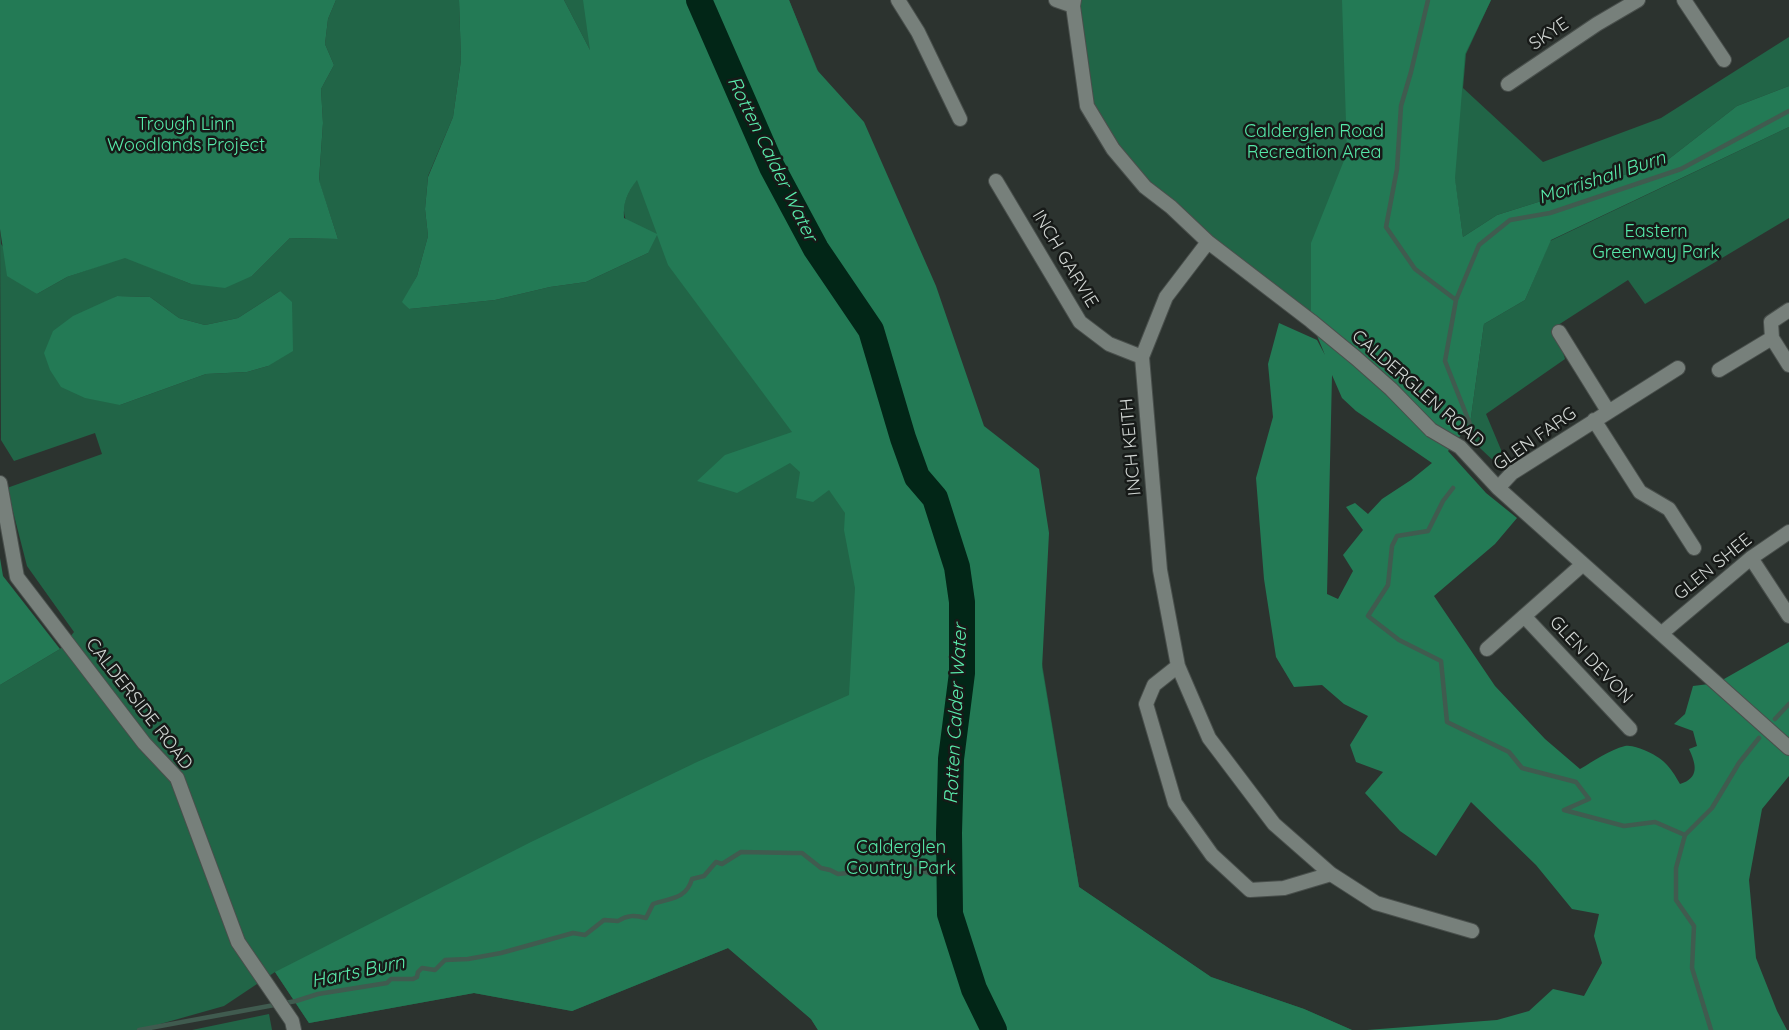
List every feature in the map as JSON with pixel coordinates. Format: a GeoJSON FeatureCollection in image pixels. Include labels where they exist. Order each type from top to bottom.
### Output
{"type":"FeatureCollection","features":[{"type":"Feature","properties":{"kind":"street"},"geometry":{"type":"LineString","coordinates":[[898,0],[918,32],[960,119]]}},
{"type":"Feature","properties":{"kind":"street"},"geometry":{"type":"LineString","coordinates":[[1056,0],[1073,3]]}},
{"type":"Feature","properties":{"kind":"street","name":"SKYE"},"geometry":{"type":"LineString","coordinates":[[1508,84],[1597,24],[1638,0]]}},
{"type":"Feature","properties":{"kind":"street"},"geometry":{"type":"LineString","coordinates":[[1684,0],[1724,60]]}},
{"type":"Feature","properties":{"kind":"street","name":"CALDERGLEN ROAD"},"geometry":{"type":"LineString","coordinates":[[1073,3],[1088,106],[1113,149],[1145,187],[1171,207],[1208,242],[1356,358],[1391,388],[1431,430],[1460,447],[1498,488],[1789,748]]}},
{"type":"Feature","properties":{"kind":"street","name":"INCH GARVIE"},"geometry":{"type":"LineString","coordinates":[[996,180],[1080,322],[1109,344],[1142,357]]}},
{"type":"Feature","properties":{"kind":"street","name":"INCH KEITH"},"geometry":{"type":"LineString","coordinates":[[1208,242],[1166,297],[1142,357],[1160,570],[1178,666],[1209,738],[1274,824],[1331,874],[1376,903],[1472,931]]}},
{"type":"Feature","properties":{"kind":"street"},"geometry":{"type":"LineString","coordinates":[[1789,310],[1771,322],[1772,338],[1789,365]]}},
{"type":"Feature","properties":{"kind":"street"},"geometry":{"type":"LineString","coordinates":[[1559,332],[1608,411]]}},
{"type":"Feature","properties":{"kind":"street"},"geometry":{"type":"LineString","coordinates":[[1719,370],[1772,338]]}},
{"type":"Feature","properties":{"kind":"street","name":"GLEN FARG"},"geometry":{"type":"LineString","coordinates":[[1498,488],[1512,473],[1678,368]]}},
{"type":"Feature","properties":{"kind":"street","name":"GLEN FARG"},"geometry":{"type":"LineString","coordinates":[[1594,420],[1640,492],[1669,509],[1694,548]]}},
{"type":"Feature","properties":{"kind":"street","name":"CALDERSIDE ROAD"},"geometry":{"type":"LineString","coordinates":[[0,483],[16,577],[144,743],[177,778],[238,942],[292,1022],[294,1030]]}},
{"type":"Feature","properties":{"kind":"street","name":"GLEN SHEE"},"geometry":{"type":"LineString","coordinates":[[1662,633],[1751,558],[1789,532]]}},
{"type":"Feature","properties":{"kind":"street"},"geometry":{"type":"LineString","coordinates":[[1751,558],[1789,616]]}},
{"type":"Feature","properties":{"kind":"street","name":"GLEN DEVON"},"geometry":{"type":"LineString","coordinates":[[1488,649],[1582,564]]}},
{"type":"Feature","properties":{"kind":"street","name":"GLEN DEVON"},"geometry":{"type":"LineString","coordinates":[[1524,616],[1630,729]]}},
{"type":"Feature","properties":{"kind":"street"},"geometry":{"type":"LineString","coordinates":[[1178,666],[1154,685],[1146,704],[1175,803],[1212,855],[1250,890],[1284,888],[1331,874]]}},
{"type":"Feature","properties":{"kind":"green space","name":"Trough Linn Woodlands Project"},"geometry":{"type":"Polygon","coordinates":[[[0,0],[336,0],[328,19],[325,44],[334,65],[321,89],[323,123],[319,180],[338,239],[290,238],[252,276],[225,288],[191,284],[125,258],[67,277],[37,294],[7,276],[0,229],[0,0]]]}},
{"type":"Feature","properties":{"kind":"green space"},"geometry":{"type":"Polygon","coordinates":[[[336,0],[459,0],[461,60],[453,117],[428,176],[425,209],[428,236],[417,276],[403,302],[409,309],[495,300],[550,287],[586,282],[648,253],[625,218],[625,201],[637,179],[591,52],[564,0],[789,0],[1030,591],[1079,887],[1211,977],[1304,1009],[1352,1030],[818,1030],[811,1019],[728,948],[572,1011],[474,993],[309,1023],[275,972],[224,1006],[139,1030],[0,1030],[0,685],[60,649],[74,632],[27,566],[7,488],[102,454],[95,433],[14,461],[1,440],[0,229],[1,244],[37,294],[67,277],[125,257],[191,284],[252,276],[290,238],[338,239],[319,181],[323,123],[321,89],[334,65],[325,44],[328,19],[336,0]],[[280,291],[238,318],[205,325],[179,318],[150,297],[117,296],[98,306],[120,405],[206,374],[247,372],[268,366],[280,291]]]}},
{"type":"Feature","properties":{"kind":"green space","name":"Calderglen Country Park"},"geometry":{"type":"Polygon","coordinates":[[[459,0],[564,0],[590,50],[583,0],[789,0],[817,70],[864,122],[936,286],[984,426],[1039,469],[1049,533],[1042,668],[1079,887],[1211,977],[1304,1009],[1352,1030],[818,1030],[811,1019],[728,948],[572,1011],[474,993],[309,1023],[275,972],[531,842],[697,762],[849,695],[855,588],[844,530],[845,513],[829,490],[813,502],[796,498],[800,472],[790,463],[737,493],[697,481],[725,455],[792,432],[668,265],[657,235],[648,253],[586,282],[550,287],[495,300],[409,309],[402,302],[417,276],[428,236],[425,209],[428,177],[453,117],[461,60],[459,0]],[[637,180],[626,198],[624,218],[657,234],[637,180]]]}},
{"type":"Feature","properties":{"kind":"green space","name":"Calderglen Road Recreation Area"},"geometry":{"type":"Polygon","coordinates":[[[1074,0],[1491,0],[1466,54],[1463,88],[1543,162],[1661,118],[1789,37],[1789,86],[1737,106],[1665,162],[1497,215],[1463,237],[1455,180],[1391,389],[1145,187],[1087,106],[1074,0]]]}},
{"type":"Feature","properties":{"kind":"green space"},"geometry":{"type":"Polygon","coordinates":[[[1342,0],[1491,0],[1465,54],[1455,178],[1463,237],[1497,215],[1665,162],[1737,106],[1789,86],[1789,127],[1551,240],[1525,300],[1484,324],[1470,424],[1448,451],[1486,493],[1517,518],[1495,544],[1434,596],[1495,686],[1545,739],[1580,769],[1613,750],[1630,746],[1656,756],[1669,767],[1680,784],[1691,778],[1695,770],[1689,749],[1697,746],[1693,731],[1674,724],[1685,714],[1693,686],[1717,683],[1789,642],[1789,776],[1762,809],[1749,880],[1756,958],[1777,1011],[1787,1030],[1367,1030],[1497,1020],[1529,1011],[1553,989],[1584,996],[1602,963],[1594,936],[1599,914],[1572,909],[1536,865],[1471,802],[1436,856],[1400,831],[1365,793],[1383,772],[1356,762],[1350,745],[1368,716],[1344,704],[1322,685],[1294,687],[1276,657],[1264,579],[1256,478],[1273,417],[1268,364],[1279,323],[1317,340],[1325,355],[1311,321],[1311,243],[1347,153],[1342,0]],[[1332,375],[1327,594],[1338,599],[1353,571],[1343,555],[1363,530],[1346,507],[1355,503],[1368,514],[1382,499],[1411,480],[1432,463],[1356,411],[1342,398],[1332,375]]]}},
{"type":"Feature","properties":{"kind":"green space","name":"Eastern Greenway Park"},"geometry":{"type":"Polygon","coordinates":[[[1789,127],[1789,218],[1645,304],[1628,280],[1555,327],[1565,359],[1486,414],[1507,464],[1499,466],[1463,432],[1470,424],[1484,324],[1525,300],[1550,241],[1789,127]]]}},
{"type":"Feature","properties":{"kind":"green space"},"geometry":{"type":"Polygon","coordinates":[[[280,291],[292,302],[293,351],[268,366],[247,372],[206,374],[120,405],[85,398],[61,387],[50,370],[44,353],[53,331],[73,316],[117,296],[150,297],[179,318],[205,325],[238,318],[280,291]]]}},
{"type":"Feature","properties":{"kind":"green space"},"geometry":{"type":"Polygon","coordinates":[[[0,558],[3,576],[60,649],[0,685],[0,558]]]}},
{"type":"Feature","properties":{"kind":"green space"},"geometry":{"type":"Polygon","coordinates":[[[269,1014],[272,1030],[192,1030],[269,1014]]]}},
{"type":"Feature","properties":{"kind":"waterway","name":"Rotten Calder Water"},"geometry":{"type":"LineString","coordinates":[[699,0],[772,167],[816,249],[871,330],[903,438],[917,477],[935,498],[957,567],[962,602],[962,673],[951,759],[949,833],[950,914],[974,989],[994,1030]]}},
{"type":"Feature","properties":{"kind":"waterway"},"geometry":{"type":"LineString","coordinates":[[1428,0],[1401,106],[1397,169],[1386,227],[1415,269],[1456,300],[1445,361],[1470,424]]}},
{"type":"Feature","properties":{"kind":"waterway","name":"Morrishall Burn"},"geometry":{"type":"LineString","coordinates":[[1456,300],[1479,245],[1510,220],[1550,213],[1681,169],[1789,111]]}},
{"type":"Feature","properties":{"kind":"waterway"},"geometry":{"type":"LineString","coordinates":[[1453,488],[1443,501],[1428,531],[1397,536],[1392,546],[1388,585],[1368,616],[1399,640],[1441,661],[1447,722],[1509,752],[1522,768],[1576,782],[1589,799],[1564,810],[1624,826],[1655,822],[1685,835],[1676,868],[1676,900],[1694,926],[1692,968],[1711,1030]]}},
{"type":"Feature","properties":{"kind":"waterway"},"geometry":{"type":"LineString","coordinates":[[1775,719],[1789,704]]}},
{"type":"Feature","properties":{"kind":"waterway"},"geometry":{"type":"LineString","coordinates":[[1685,835],[1712,808],[1739,763],[1759,738]]}},
{"type":"Feature","properties":{"kind":"waterway","name":"Harts Burn"},"geometry":{"type":"LineString","coordinates":[[139,1030],[296,1001],[318,994],[387,983],[391,979],[413,979],[417,977],[418,972],[422,968],[435,970],[445,960],[468,959],[501,953],[573,933],[585,935],[604,920],[618,921],[631,916],[646,918],[653,904],[681,895],[686,891],[692,879],[704,876],[716,862],[722,864],[741,852],[802,853],[821,868],[838,874],[875,864],[893,862],[929,873],[949,871]]}}]}
